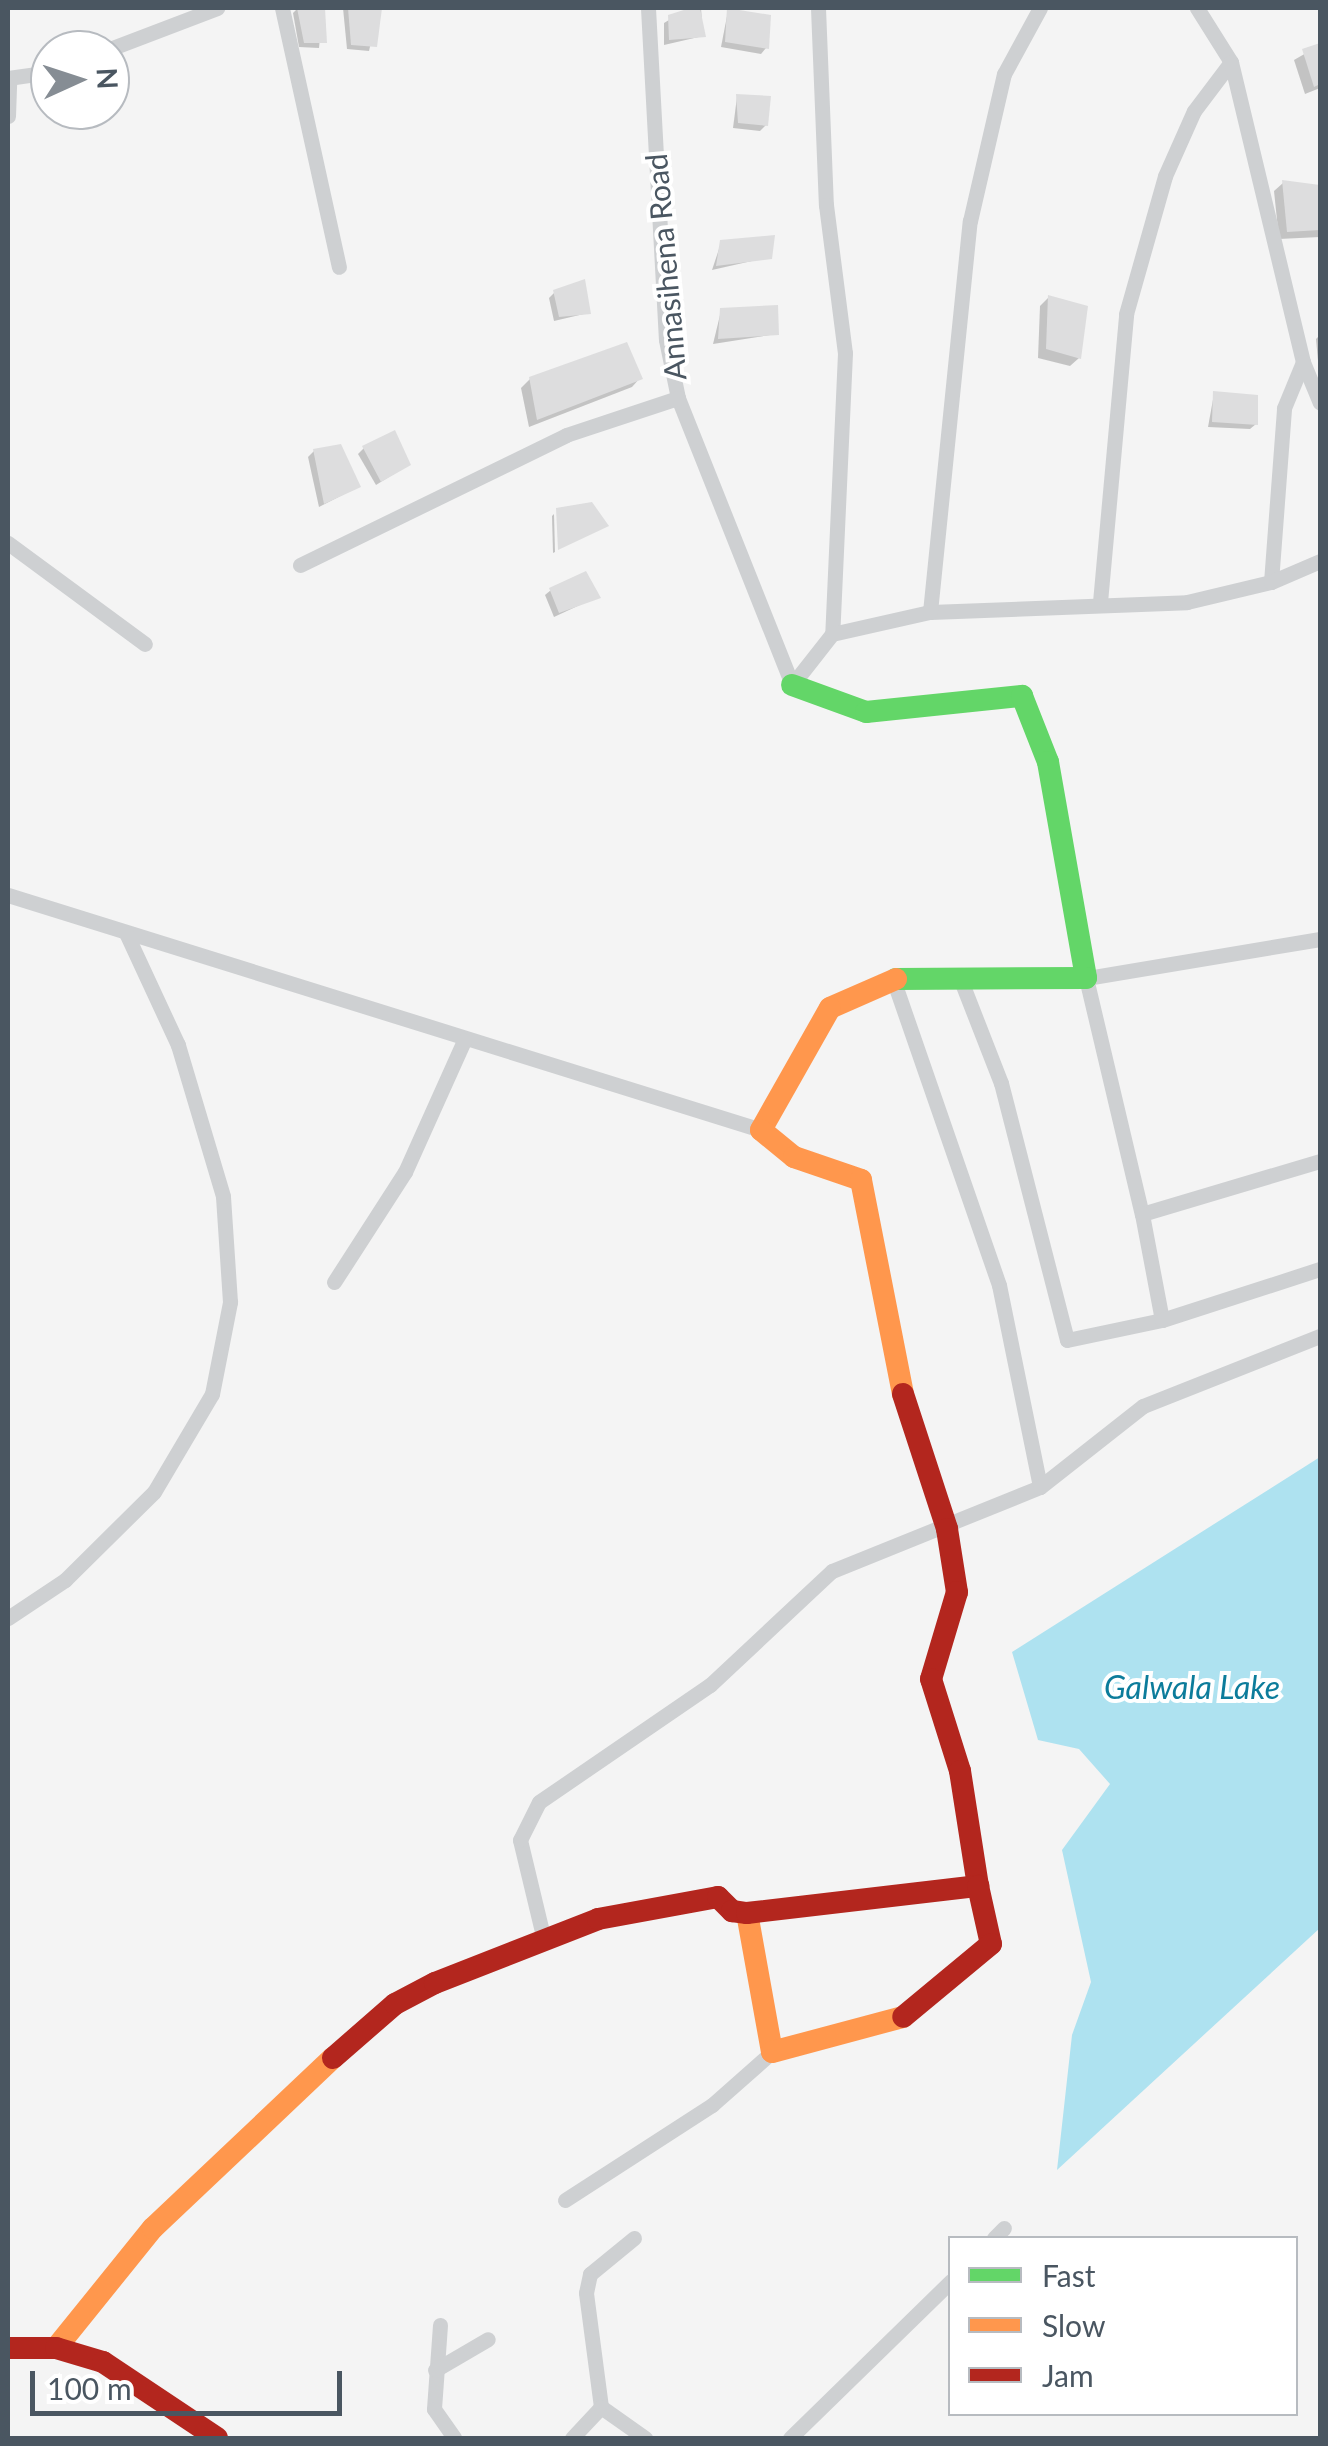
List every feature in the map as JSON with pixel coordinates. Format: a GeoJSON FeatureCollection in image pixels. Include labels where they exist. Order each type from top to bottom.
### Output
{"type":"FeatureCollection","features":[{"type":"Feature","properties":{"kind":"street"},"geometry":{"type":"LineString","coordinates":[[130,41],[217,8]]}},
{"type":"Feature","properties":{"kind":"street"},"geometry":{"type":"LineString","coordinates":[[282,8],[339,268]]}},
{"type":"Feature","properties":{"kind":"street","name":"Annasihena Road"},"geometry":{"type":"LineString","coordinates":[[648,8],[666,340],[678,398],[792,685]]}},
{"type":"Feature","properties":{"kind":"street"},"geometry":{"type":"LineString","coordinates":[[818,8],[826,205],[845,354],[832,634],[792,685],[866,712],[1022,696],[1048,762],[1086,978],[1142,1214],[1162,1320]]}},
{"type":"Feature","properties":{"kind":"street"},"geometry":{"type":"LineString","coordinates":[[930,612],[970,220],[1004,74],[1040,8]]}},
{"type":"Feature","properties":{"kind":"street"},"geometry":{"type":"LineString","coordinates":[[1197,8],[1231,62],[1303,362],[1320,404]]}},
{"type":"Feature","properties":{"kind":"street"},"geometry":{"type":"LineString","coordinates":[[1100,602],[1126,314],[1165,176],[1194,111],[1231,62]]}},
{"type":"Feature","properties":{"kind":"street"},"geometry":{"type":"LineString","coordinates":[[8,78],[8,116]]}},
{"type":"Feature","properties":{"kind":"street"},"geometry":{"type":"LineString","coordinates":[[1271,582],[1284,408],[1303,362]]}},
{"type":"Feature","properties":{"kind":"street"},"geometry":{"type":"LineString","coordinates":[[300,565],[566,435],[678,398]]}},
{"type":"Feature","properties":{"kind":"street"},"geometry":{"type":"LineString","coordinates":[[8,543],[145,644]]}},
{"type":"Feature","properties":{"kind":"street"},"geometry":{"type":"LineString","coordinates":[[832,634],[930,612],[1100,602],[1187,602],[1271,582],[1320,561]]}},
{"type":"Feature","properties":{"kind":"street"},"geometry":{"type":"LineString","coordinates":[[8,895],[464,1042],[762,1130],[794,1158],[861,1180],[899,1381],[947,1529],[958,1592],[930,1679],[960,1770],[991,1944],[898,2022],[772,2052],[712,2105],[565,2200]]}},
{"type":"Feature","properties":{"kind":"street"},"geometry":{"type":"LineString","coordinates":[[8,1618],[65,1580],[154,1492],[212,1394],[230,1302],[222,1196],[178,1045],[126,933]]}},
{"type":"Feature","properties":{"kind":"street"},"geometry":{"type":"LineString","coordinates":[[762,1130],[830,1008],[894,978],[1086,978],[1320,939]]}},
{"type":"Feature","properties":{"kind":"street"},"geometry":{"type":"LineString","coordinates":[[894,978],[999,1285],[1040,1487]]}},
{"type":"Feature","properties":{"kind":"street"},"geometry":{"type":"LineString","coordinates":[[960,978],[1001,1082],[1067,1340],[1162,1320],[1320,1269]]}},
{"type":"Feature","properties":{"kind":"street"},"geometry":{"type":"LineString","coordinates":[[334,1282],[405,1172],[464,1042]]}},
{"type":"Feature","properties":{"kind":"street"},"geometry":{"type":"LineString","coordinates":[[1142,1214],[1320,1161]]}},
{"type":"Feature","properties":{"kind":"street"},"geometry":{"type":"LineString","coordinates":[[544,1940],[520,1840],[539,1802],[710,1685],[832,1571],[947,1529],[1040,1487],[1143,1406],[1320,1336]]}},
{"type":"Feature","properties":{"kind":"street"},"geometry":{"type":"LineString","coordinates":[[56,2348],[153,2228],[230,2161],[328,2059],[396,2004],[598,1919],[718,1898],[732,1911],[747,1913],[978,1886]]}},
{"type":"Feature","properties":{"kind":"street"},"geometry":{"type":"LineString","coordinates":[[747,1913],[772,2052]]}},
{"type":"Feature","properties":{"kind":"street"},"geometry":{"type":"LineString","coordinates":[[634,2238],[590,2274],[586,2293],[601,2407],[645,2438]]}},
{"type":"Feature","properties":{"kind":"street"},"geometry":{"type":"LineString","coordinates":[[790,2438],[948,2283]]}},
{"type":"Feature","properties":{"kind":"street"},"geometry":{"type":"LineString","coordinates":[[440,2325],[434,2409],[454,2438]]}},
{"type":"Feature","properties":{"kind":"street"},"geometry":{"type":"LineString","coordinates":[[435,2370],[488,2339]]}},
{"type":"Feature","properties":{"kind":"street"},"geometry":{"type":"LineString","coordinates":[[8,2348],[56,2348],[102,2362],[196,2431],[217,2438]]}},
{"type":"Feature","properties":{"kind":"street"},"geometry":{"type":"LineString","coordinates":[[572,2438],[601,2407]]}},
{"type":"Feature","properties":{"kind":"water","name":"Galwala Lake"},"geometry":{"type":"Polygon","coordinates":[[[1320,1457],[1320,1928],[1057,2170],[1072,2035],[1091,1982],[1062,1850],[1110,1784],[1079,1749],[1038,1740],[1012,1652],[1320,1457]]]}},
{"type":"Feature","properties":{"kind":"building"},"geometry":{"type":"Polygon","coordinates":[[[297,8],[325,8],[327,43],[304,43],[297,8]]]}},
{"type":"Feature","properties":{"kind":"building"},"geometry":{"type":"Polygon","coordinates":[[[348,8],[382,8],[377,47],[351,45],[348,8]]]}},
{"type":"Feature","properties":{"kind":"building"},"geometry":{"type":"Polygon","coordinates":[[[700,8],[706,37],[669,40],[668,15],[700,8]]]}},
{"type":"Feature","properties":{"kind":"building"},"geometry":{"type":"Polygon","coordinates":[[[727,8],[771,15],[769,49],[725,42],[727,8]]]}},
{"type":"Feature","properties":{"kind":"building"},"geometry":{"type":"Polygon","coordinates":[[[1320,43],[1320,84],[1314,87],[1302,49],[1320,43]]]}},
{"type":"Feature","properties":{"kind":"building"},"geometry":{"type":"Polygon","coordinates":[[[736,94],[771,96],[768,126],[738,123],[736,94]]]}},
{"type":"Feature","properties":{"kind":"building"},"geometry":{"type":"Polygon","coordinates":[[[1282,180],[1320,185],[1320,230],[1287,232],[1282,180]]]}},
{"type":"Feature","properties":{"kind":"building"},"geometry":{"type":"Polygon","coordinates":[[[775,235],[772,259],[716,266],[720,240],[775,235]]]}},
{"type":"Feature","properties":{"kind":"building"},"geometry":{"type":"Polygon","coordinates":[[[585,279],[591,314],[559,317],[553,290],[585,279]]]}},
{"type":"Feature","properties":{"kind":"building"},"geometry":{"type":"Polygon","coordinates":[[[1048,295],[1088,306],[1081,359],[1046,349],[1048,295]]]}},
{"type":"Feature","properties":{"kind":"building"},"geometry":{"type":"Polygon","coordinates":[[[778,305],[779,335],[718,339],[720,308],[778,305]]]}},
{"type":"Feature","properties":{"kind":"building"},"geometry":{"type":"Polygon","coordinates":[[[627,342],[643,379],[537,420],[529,377],[627,342]]]}},
{"type":"Feature","properties":{"kind":"building"},"geometry":{"type":"Polygon","coordinates":[[[1213,391],[1258,395],[1258,425],[1212,422],[1213,391]]]}},
{"type":"Feature","properties":{"kind":"building"},"geometry":{"type":"Polygon","coordinates":[[[395,430],[411,465],[381,482],[362,446],[395,430]]]}},
{"type":"Feature","properties":{"kind":"building"},"geometry":{"type":"Polygon","coordinates":[[[341,444],[361,487],[324,504],[313,449],[341,444]]]}},
{"type":"Feature","properties":{"kind":"building"},"geometry":{"type":"Polygon","coordinates":[[[592,502],[609,526],[558,550],[556,508],[592,502]]]}},
{"type":"Feature","properties":{"kind":"building"},"geometry":{"type":"Polygon","coordinates":[[[586,571],[601,598],[559,613],[549,588],[586,571]]]}},
{"type":"Feature","properties":{"kind":"traffic: fast"},"geometry":{"type":"LineString","coordinates":[[792,685],[866,712],[1022,696],[1048,762],[1086,978],[896,979]]}},
{"type":"Feature","properties":{"kind":"traffic: slow"},"geometry":{"type":"LineString","coordinates":[[896,979],[830,1008],[761,1130],[794,1157],[861,1180],[903,1394]]}},
{"type":"Feature","properties":{"kind":"traffic: slow"},"geometry":{"type":"LineString","coordinates":[[747,1913],[772,2052],[903,2017]]}},
{"type":"Feature","properties":{"kind":"traffic: slow"},"geometry":{"type":"LineString","coordinates":[[56,2348],[153,2228],[333,2058]]}},
{"type":"Feature","properties":{"kind":"traffic: jam"},"geometry":{"type":"LineString","coordinates":[[903,1394],[947,1529],[957,1592],[931,1679],[960,1771],[978,1886]]}},
{"type":"Feature","properties":{"kind":"traffic: jam"},"geometry":{"type":"LineString","coordinates":[[333,2058],[395,2004],[435,1983],[598,1919],[718,1897],[732,1911],[747,1913],[978,1886],[991,1944],[903,2017]]}},
{"type":"Feature","properties":{"kind":"traffic: jam"},"geometry":{"type":"LineString","coordinates":[[8,2348],[56,2348],[103,2362],[217,2438]]}}]}
